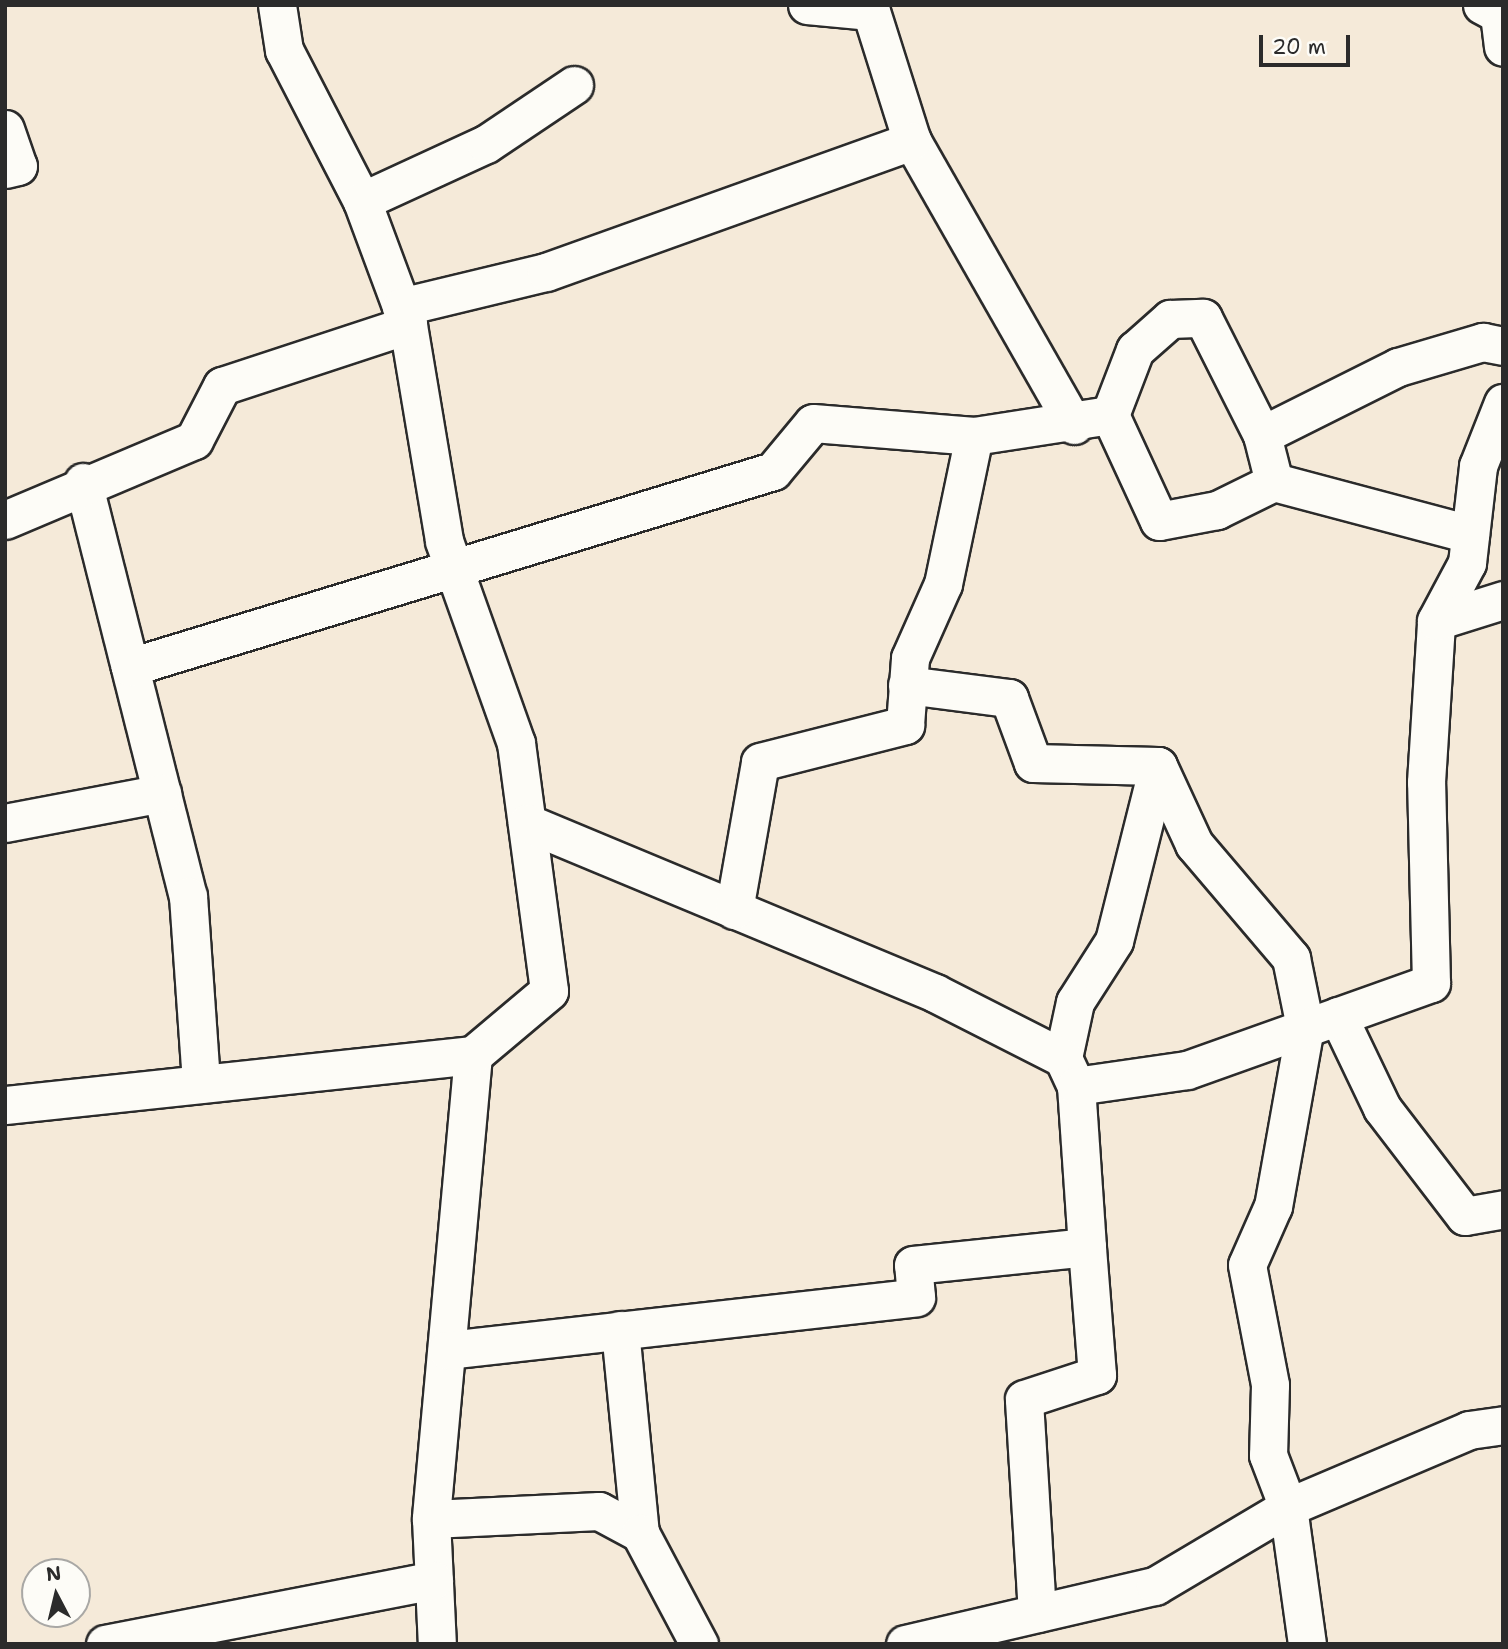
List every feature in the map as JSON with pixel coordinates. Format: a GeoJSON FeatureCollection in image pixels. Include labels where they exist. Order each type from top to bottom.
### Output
{"type":"FeatureCollection","features":[{"type":"Feature","properties":{"kind":"street"},"geometry":{"type":"LineString","coordinates":[[5,1105],[473,1055],[549,991],[516,743],[443,541],[405,316],[362,201],[284,50],[277,5]]}},
{"type":"Feature","properties":{"kind":"street"},"geometry":{"type":"LineString","coordinates":[[807,5],[870,8],[912,141],[1074,425]]}},
{"type":"Feature","properties":{"kind":"street"},"geometry":{"type":"LineString","coordinates":[[1482,5],[1499,14],[1503,47]]}},
{"type":"Feature","properties":{"kind":"street"},"geometry":{"type":"LineString","coordinates":[[362,201],[486,144],[574,85]]}},
{"type":"Feature","properties":{"kind":"street"},"geometry":{"type":"LineString","coordinates":[[5,129],[18,166],[5,169]]}},
{"type":"Feature","properties":{"kind":"street"},"geometry":{"type":"LineString","coordinates":[[5,520],[83,482],[194,440],[222,386],[405,316],[546,272],[912,141]]}},
{"type":"Feature","properties":{"kind":"street"},"geometry":{"type":"LineString","coordinates":[[1274,482],[1262,435],[1203,318],[1170,319],[1135,350],[1110,415],[1159,522],[1217,510],[1274,482],[1470,534]]}},
{"type":"Feature","properties":{"kind":"street"},"geometry":{"type":"LineString","coordinates":[[1262,435],[1398,367],[1483,342],[1503,346]]}},
{"type":"Feature","properties":{"kind":"street"},"geometry":{"type":"LineString","coordinates":[[527,823],[935,993],[1069,1072],[1187,1070],[1431,983],[1426,782],[1436,621],[1467,562],[1478,466],[1503,402]]}},
{"type":"Feature","properties":{"kind":"street"},"geometry":{"type":"LineString","coordinates":[[130,667],[455,571],[773,471],[813,423],[974,436],[1074,425],[1110,415]]}},
{"type":"Feature","properties":{"kind":"street"},"geometry":{"type":"LineString","coordinates":[[734,910],[760,762],[905,724],[909,658],[943,584],[974,436]]}},
{"type":"Feature","properties":{"kind":"street"},"geometry":{"type":"LineString","coordinates":[[83,482],[188,896],[201,1084]]}},
{"type":"Feature","properties":{"kind":"street"},"geometry":{"type":"LineString","coordinates":[[1436,621],[1503,600]]}},
{"type":"Feature","properties":{"kind":"street"},"geometry":{"type":"LineString","coordinates":[[907,685],[1009,698],[1033,763],[1158,766]]}},
{"type":"Feature","properties":{"kind":"street"},"geometry":{"type":"LineString","coordinates":[[1158,766],[1194,844],[1291,958],[1321,1021],[1382,1108],[1465,1216],[1503,1209]]}},
{"type":"Feature","properties":{"kind":"street"},"geometry":{"type":"LineString","coordinates":[[1037,1613],[1024,1399],[1097,1375],[1069,1072],[1075,1002],[1114,941],[1158,766]]}},
{"type":"Feature","properties":{"kind":"street"},"geometry":{"type":"LineString","coordinates":[[5,823],[162,793]]}},
{"type":"Feature","properties":{"kind":"street"},"geometry":{"type":"LineString","coordinates":[[1307,1644],[1288,1507],[1268,1455],[1270,1385],[1247,1265],[1273,1206],[1321,1021]]}},
{"type":"Feature","properties":{"kind":"street"},"geometry":{"type":"LineString","coordinates":[[437,1644],[431,1519],[473,1055]]}},
{"type":"Feature","properties":{"kind":"street"},"geometry":{"type":"LineString","coordinates":[[447,1350],[916,1297],[913,1265],[1087,1247]]}},
{"type":"Feature","properties":{"kind":"street"},"geometry":{"type":"LineString","coordinates":[[620,1331],[640,1533],[699,1644]]}},
{"type":"Feature","properties":{"kind":"street"},"geometry":{"type":"LineString","coordinates":[[905,1644],[1155,1587],[1288,1507],[1469,1430],[1503,1425]]}},
{"type":"Feature","properties":{"kind":"street"},"geometry":{"type":"LineString","coordinates":[[431,1519],[599,1511],[640,1533]]}},
{"type":"Feature","properties":{"kind":"street"},"geometry":{"type":"LineString","coordinates":[[105,1644],[434,1580]]}}]}
